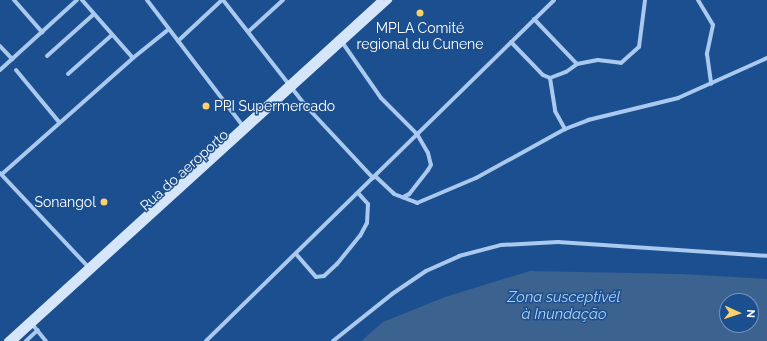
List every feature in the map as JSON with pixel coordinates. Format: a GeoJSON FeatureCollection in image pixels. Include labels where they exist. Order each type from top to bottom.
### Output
{"type":"FeatureCollection","features":[{"type":"Feature","properties":{"kind":"main road","name":"Rua do aeroporto"},"geometry":{"type":"LineString","coordinates":[[7,341],[291,86],[381,0]]}},
{"type":"Feature","properties":{"kind":"main road","name":"Rua do aeroporto"},"geometry":{"type":"LineString","coordinates":[[14,341],[90,268],[243,126],[389,0]]}},
{"type":"Feature","properties":{"kind":"street"},"geometry":{"type":"LineString","coordinates":[[14,0],[42,32]]}},
{"type":"Feature","properties":{"kind":"street"},"geometry":{"type":"LineString","coordinates":[[0,70],[42,32],[71,2],[77,0]]}},
{"type":"Feature","properties":{"kind":"street"},"geometry":{"type":"LineString","coordinates":[[82,0],[133,58]]}},
{"type":"Feature","properties":{"kind":"street"},"geometry":{"type":"LineString","coordinates":[[146,0],[243,126]]}},
{"type":"Feature","properties":{"kind":"street"},"geometry":{"type":"LineString","coordinates":[[178,41],[223,0],[249,31],[308,110],[374,177],[394,194],[412,203],[423,201],[476,178],[565,129],[588,120],[678,98],[767,58]]}},
{"type":"Feature","properties":{"kind":"street"},"geometry":{"type":"LineString","coordinates":[[249,31],[283,0]]}},
{"type":"Feature","properties":{"kind":"street"},"geometry":{"type":"LineString","coordinates":[[206,341],[554,0]]}},
{"type":"Feature","properties":{"kind":"street"},"geometry":{"type":"LineString","coordinates":[[511,42],[543,76],[550,78],[566,72],[577,64],[598,60],[621,63],[632,55],[638,47],[645,0]]}},
{"type":"Feature","properties":{"kind":"street"},"geometry":{"type":"LineString","coordinates":[[698,0],[713,25],[707,54],[711,84]]}},
{"type":"Feature","properties":{"kind":"street"},"geometry":{"type":"LineString","coordinates":[[47,56],[94,14]]}},
{"type":"Feature","properties":{"kind":"street"},"geometry":{"type":"LineString","coordinates":[[534,19],[577,64]]}},
{"type":"Feature","properties":{"kind":"street"},"geometry":{"type":"LineString","coordinates":[[90,268],[1,174],[133,58],[169,29]]}},
{"type":"Feature","properties":{"kind":"street"},"geometry":{"type":"LineString","coordinates":[[68,74],[112,35]]}},
{"type":"Feature","properties":{"kind":"street"},"geometry":{"type":"LineString","coordinates":[[342,42],[381,98],[417,134],[426,149],[431,165],[419,184],[402,197]]}},
{"type":"Feature","properties":{"kind":"street"},"geometry":{"type":"LineString","coordinates":[[0,46],[12,59]]}},
{"type":"Feature","properties":{"kind":"street"},"geometry":{"type":"LineString","coordinates":[[16,70],[59,122]]}},
{"type":"Feature","properties":{"kind":"street"},"geometry":{"type":"LineString","coordinates":[[550,78],[555,111],[565,129]]}},
{"type":"Feature","properties":{"kind":"street"},"geometry":{"type":"LineString","coordinates":[[296,254],[316,277],[324,276],[337,264],[360,236],[367,223],[368,204],[358,193]]}},
{"type":"Feature","properties":{"kind":"street"},"geometry":{"type":"LineString","coordinates":[[333,341],[392,294],[426,271],[458,256],[501,245],[558,242],[767,256]]}},
{"type":"Feature","properties":{"kind":"street"},"geometry":{"type":"LineString","coordinates":[[32,324],[46,341]]}},
{"type":"Feature","properties":{"kind":"street"},"geometry":{"type":"LineString","coordinates":[[26,341],[38,330]]}},
{"type":"Feature","properties":{"kind":"water","name":"Zona susceptivél à Inundação"},"geometry":{"type":"Polygon","coordinates":[[[530,271],[681,274],[767,279],[767,341],[361,341],[383,322],[445,297],[530,271]]]}},
{"type":"Feature","properties":{"kind":"place","name":"MPLA Comité regional du Cunene"},"geometry":{"type":"Point","coordinates":[420,13]}},
{"type":"Feature","properties":{"kind":"place","name":"PPI Supermercado"},"geometry":{"type":"Point","coordinates":[206,106]}},
{"type":"Feature","properties":{"kind":"place","name":"Sonangol"},"geometry":{"type":"Point","coordinates":[104,202]}}]}
